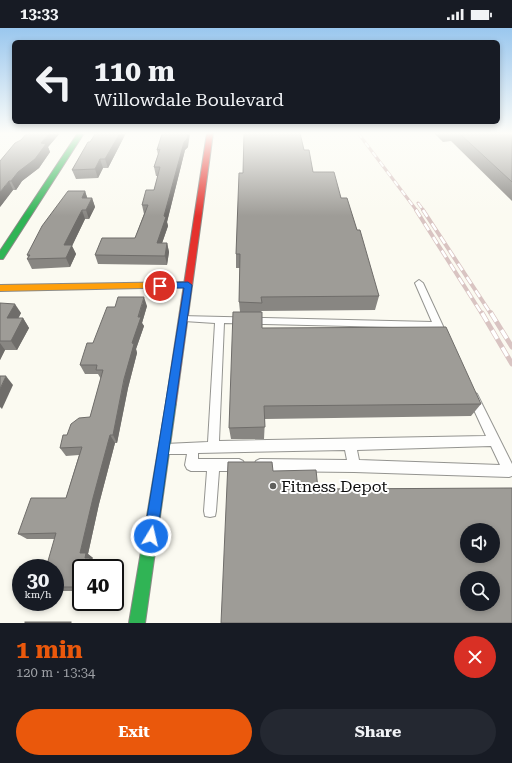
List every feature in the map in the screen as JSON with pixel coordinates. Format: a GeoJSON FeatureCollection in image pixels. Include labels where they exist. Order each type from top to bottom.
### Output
{"type":"FeatureCollection","features":[{"type":"Feature","properties":{"kind":"street"},"geometry":{"type":"LineString","coordinates":[[0,257],[63,161]]}},
{"type":"Feature","properties":{"kind":"street"},"geometry":{"type":"LineString","coordinates":[[137,623],[184,318],[206,161]]}},
{"type":"Feature","properties":{"kind":"street"},"geometry":{"type":"LineString","coordinates":[[0,288],[188,285]]}},
{"type":"Feature","properties":{"kind":"lane"},"geometry":{"type":"LineString","coordinates":[[419,283],[448,346]]}},
{"type":"Feature","properties":{"kind":"lane"},"geometry":{"type":"LineString","coordinates":[[184,318],[438,326]]}},
{"type":"Feature","properties":{"kind":"lane"},"geometry":{"type":"LineString","coordinates":[[213,447],[220,320]]}},
{"type":"Feature","properties":{"kind":"lane"},"geometry":{"type":"LineString","coordinates":[[193,448],[191,465],[354,466],[510,472],[468,387]]}},
{"type":"Feature","properties":{"kind":"lane"},"geometry":{"type":"LineString","coordinates":[[164,449],[494,441]]}},
{"type":"Feature","properties":{"kind":"lane"},"geometry":{"type":"LineString","coordinates":[[350,445],[354,466]]}},
{"type":"Feature","properties":{"kind":"lane"},"geometry":{"type":"LineString","coordinates":[[210,511],[213,465]]}},
{"type":"Feature","properties":{"kind":"building"},"geometry":{"type":"Polygon","coordinates":[[[0,161],[33,161],[18,172],[0,192],[0,161]]]}},
{"type":"Feature","properties":{"kind":"building"},"geometry":{"type":"Polygon","coordinates":[[[77,161],[99,161],[95,169],[72,170],[77,161]]]}},
{"type":"Feature","properties":{"kind":"building"},"geometry":{"type":"Polygon","coordinates":[[[156,161],[179,161],[164,216],[166,217],[157,243],[167,243],[165,256],[95,255],[102,238],[135,238],[148,205],[142,205],[146,190],[154,190],[160,167],[154,167],[156,161]]]}},
{"type":"Feature","properties":{"kind":"building"},"geometry":{"type":"Polygon","coordinates":[[[243,161],[311,161],[313,172],[334,172],[341,198],[347,198],[357,230],[360,230],[379,296],[261,297],[262,303],[239,302],[240,254],[236,254],[239,173],[243,173],[243,161]]]}},
{"type":"Feature","properties":{"kind":"building"},"geometry":{"type":"Polygon","coordinates":[[[489,161],[512,161],[512,182],[489,161]]]}},
{"type":"Feature","properties":{"kind":"building"},"geometry":{"type":"Polygon","coordinates":[[[68,191],[85,191],[82,198],[92,198],[86,210],[82,210],[64,245],[72,245],[66,258],[27,259],[30,255],[27,255],[42,226],[68,191]]]}},
{"type":"Feature","properties":{"kind":"building"},"geometry":{"type":"Polygon","coordinates":[[[118,297],[144,297],[138,317],[141,317],[132,343],[134,344],[124,379],[113,435],[110,435],[80,553],[86,553],[85,558],[90,559],[72,559],[72,587],[64,587],[64,559],[49,559],[56,533],[18,534],[31,498],[66,498],[82,447],[60,448],[63,435],[67,435],[71,424],[79,418],[90,417],[103,370],[96,370],[97,365],[80,365],[87,343],[93,343],[107,307],[115,307],[118,297]]]}},
{"type":"Feature","properties":{"kind":"building"},"geometry":{"type":"Polygon","coordinates":[[[0,303],[15,304],[7,318],[23,318],[11,341],[0,341],[0,303]]]}},
{"type":"Feature","properties":{"kind":"building"},"geometry":{"type":"Polygon","coordinates":[[[233,312],[262,312],[262,328],[446,327],[481,404],[264,406],[265,427],[229,428],[233,312]]]}},
{"type":"Feature","properties":{"kind":"building"},"geometry":{"type":"Polygon","coordinates":[[[0,376],[6,376],[0,389],[0,376]]]}},
{"type":"Feature","properties":{"kind":"building"},"geometry":{"type":"Polygon","coordinates":[[[228,462],[272,462],[273,471],[316,470],[318,489],[512,488],[512,623],[221,623],[228,462]]]}},
{"type":"Feature","properties":{"kind":"building"},"geometry":{"type":"Polygon","coordinates":[[[71,622],[71,623],[25,623],[71,622]]]}},
{"type":"Feature","properties":{"kind":"railway"},"geometry":{"type":"LineString","coordinates":[[379,161],[417,211]]}},
{"type":"Feature","properties":{"kind":"railway"},"geometry":{"type":"LineString","coordinates":[[418,203],[424,211]]}},
{"type":"Feature","properties":{"kind":"railway"},"geometry":{"type":"LineString","coordinates":[[416,210],[482,314]]}},
{"type":"Feature","properties":{"kind":"railway"},"geometry":{"type":"LineString","coordinates":[[423,210],[491,314]]}},
{"type":"Feature","properties":{"kind":"railway"},"geometry":{"type":"LineString","coordinates":[[482,313],[512,364]]}},
{"type":"Feature","properties":{"kind":"railway"},"geometry":{"type":"LineString","coordinates":[[491,313],[512,347]]}},
{"type":"Feature","properties":{"kind":"traffic: fast"},"geometry":{"type":"LineString","coordinates":[[0,257],[63,161]]}},
{"type":"Feature","properties":{"kind":"traffic: fast"},"geometry":{"type":"LineString","coordinates":[[137,623],[171,403]]}},
{"type":"Feature","properties":{"kind":"traffic: slow"},"geometry":{"type":"LineString","coordinates":[[0,288],[188,285]]}},
{"type":"Feature","properties":{"kind":"traffic: jam"},"geometry":{"type":"LineString","coordinates":[[171,403],[206,161]]}},
{"type":"Feature","properties":{"kind":"place","name":"Fitness Depot"},"geometry":{"type":"Point","coordinates":[273,486]}},
{"type":"Feature","properties":{"kind":"route"},"geometry":{"type":"LineString","coordinates":[[151,536],[188,285],[160,286]]}}]}
